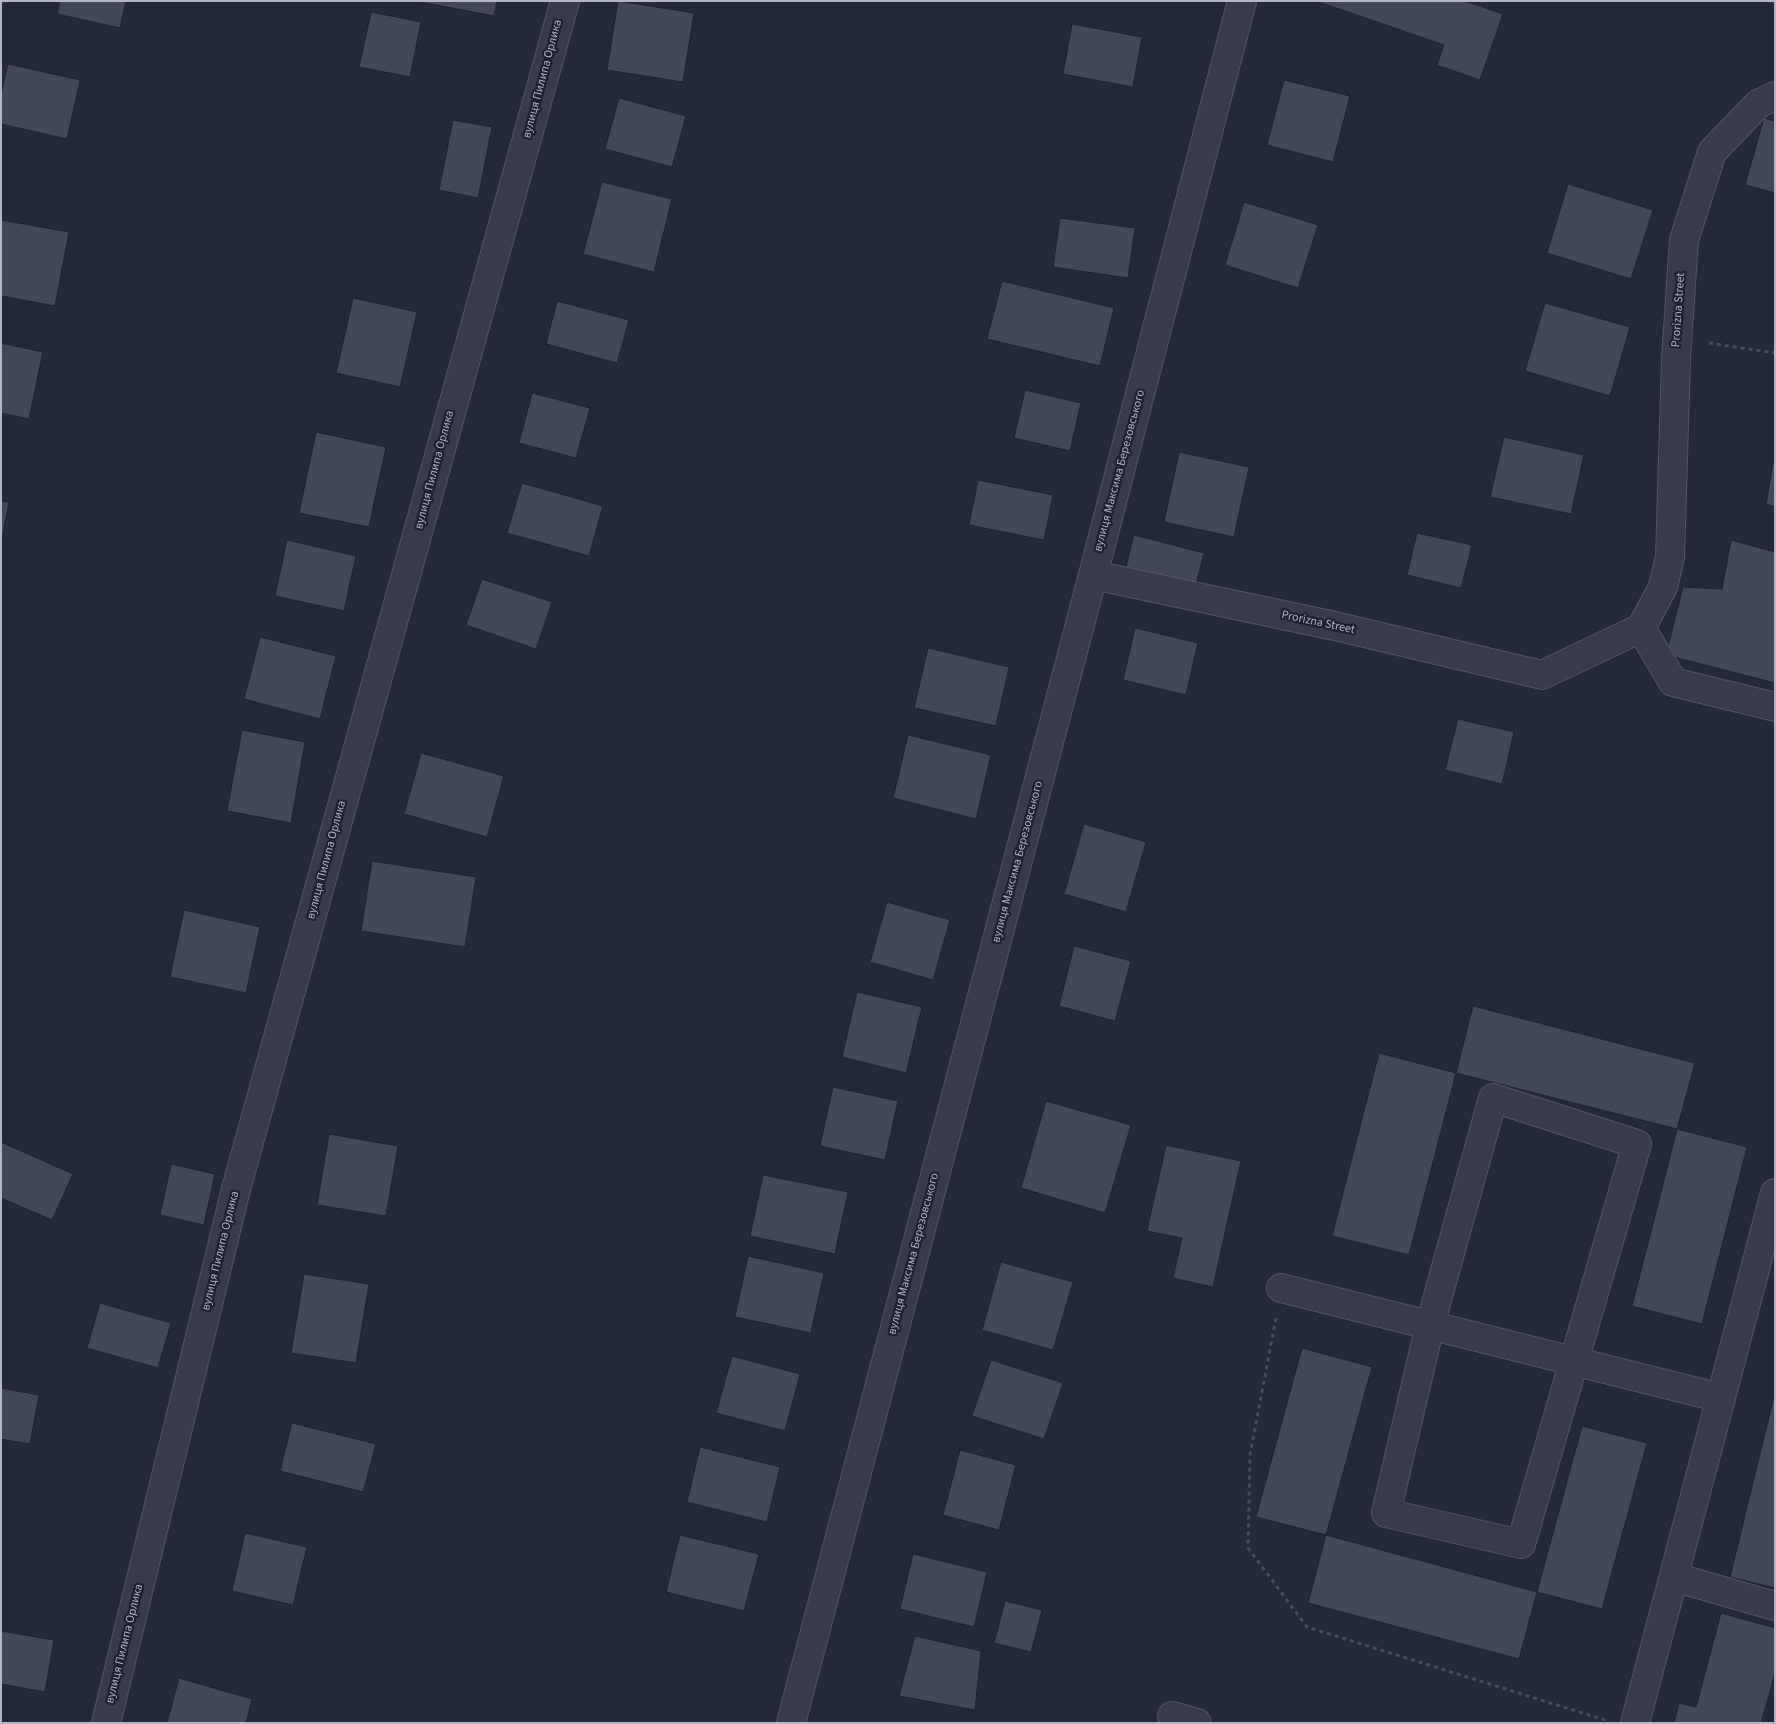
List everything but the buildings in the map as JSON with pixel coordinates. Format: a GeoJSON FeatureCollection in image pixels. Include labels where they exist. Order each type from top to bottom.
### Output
{"type":"FeatureCollection","features":[{"type":"Feature","properties":{"kind":"street","name":"вулиця Пилипа Орлика"},"geometry":{"type":"LineString","coordinates":[[106,1723],[236,1189],[565,1]]}},
{"type":"Feature","properties":{"kind":"street","name":"вулиця Максима Березовського"},"geometry":{"type":"LineString","coordinates":[[791,1723],[1242,1]]}},
{"type":"Feature","properties":{"kind":"street","name":"Prorizna Street"},"geometry":{"type":"LineString","coordinates":[[1093,575],[1335,626],[1542,675],[1641,628],[1663,587],[1670,557],[1677,339],[1684,240],[1712,152],[1758,104],[1775,96]]}},
{"type":"Feature","properties":{"kind":"street"},"geometry":{"type":"LineString","coordinates":[[1641,628],[1672,682],[1775,707]]}},
{"type":"Feature","properties":{"kind":"street"},"geometry":{"type":"LineString","coordinates":[[1493,1098],[1637,1144],[1576,1362],[1521,1544],[1386,1513],[1430,1325],[1493,1098]]}},
{"type":"Feature","properties":{"kind":"street"},"geometry":{"type":"LineString","coordinates":[[1635,1723],[1775,1193]]}},
{"type":"Feature","properties":{"kind":"street"},"geometry":{"type":"LineString","coordinates":[[1281,1288],[1720,1398]]}},
{"type":"Feature","properties":{"kind":"street"},"geometry":{"type":"LineString","coordinates":[[1674,1577],[1775,1606]]}},
{"type":"Feature","properties":{"kind":"path"},"geometry":{"type":"LineString","coordinates":[[1677,339],[1775,353]]}},
{"type":"Feature","properties":{"kind":"path"},"geometry":{"type":"LineString","coordinates":[[1281,1288],[1250,1455],[1248,1548],[1307,1627],[1606,1720]]}}]}
